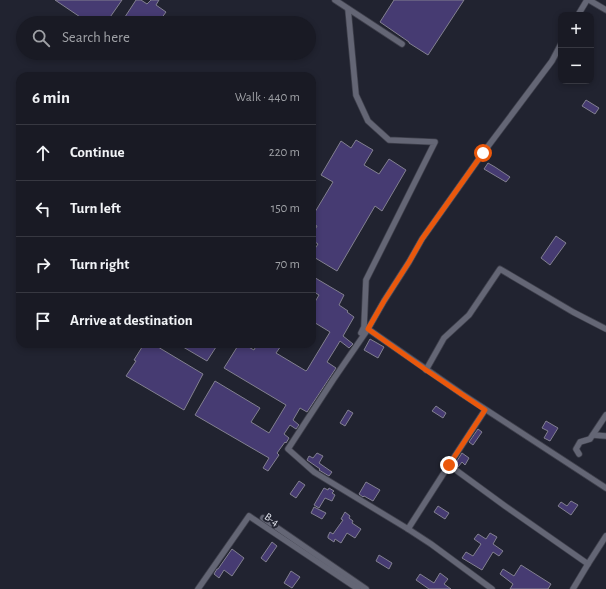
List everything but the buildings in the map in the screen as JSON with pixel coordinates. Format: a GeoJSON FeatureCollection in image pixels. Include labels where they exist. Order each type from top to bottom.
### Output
{"type":"FeatureCollection","features":[{"type":"Feature","properties":{"kind":"street"},"geometry":{"type":"LineString","coordinates":[[335,0],[402,44]]}},
{"type":"Feature","properties":{"kind":"street"},"geometry":{"type":"LineString","coordinates":[[580,12],[588,0],[606,10]]}},
{"type":"Feature","properties":{"kind":"street"},"geometry":{"type":"LineString","coordinates":[[333,380],[364,327],[366,280],[435,142],[389,140],[368,121],[356,95],[348,9]]}},
{"type":"Feature","properties":{"kind":"street"},"geometry":{"type":"LineString","coordinates":[[492,589],[431,544],[314,472],[288,449],[368,329],[422,239],[483,153],[552,61],[559,48]]}},
{"type":"Feature","properties":{"kind":"street"},"geometry":{"type":"LineString","coordinates":[[426,370],[444,338],[469,315],[500,269],[573,312],[606,329]]}},
{"type":"Feature","properties":{"kind":"street"},"geometry":{"type":"LineString","coordinates":[[368,329],[485,410],[606,488]]}},
{"type":"Feature","properties":{"kind":"street"},"geometry":{"type":"LineString","coordinates":[[408,529],[485,410]]}},
{"type":"Feature","properties":{"kind":"street"},"geometry":{"type":"LineString","coordinates":[[579,454],[576,449],[580,442],[590,439],[606,415]]}},
{"type":"Feature","properties":{"kind":"street"},"geometry":{"type":"LineString","coordinates":[[593,435],[606,436]]}},
{"type":"Feature","properties":{"kind":"street"},"geometry":{"type":"LineString","coordinates":[[449,465],[504,506],[588,564]]}},
{"type":"Feature","properties":{"kind":"street","name":"B-4"},"geometry":{"type":"LineString","coordinates":[[198,589],[249,516],[358,589]]}},
{"type":"Feature","properties":{"kind":"street"},"geometry":{"type":"LineString","coordinates":[[263,518],[366,589]]}},
{"type":"Feature","properties":{"kind":"street"},"geometry":{"type":"LineString","coordinates":[[573,589],[606,536]]}},
{"type":"Feature","properties":{"kind":"route"},"geometry":{"type":"LineString","coordinates":[[449,465],[485,410],[368,329],[422,239],[483,153]]}}]}
